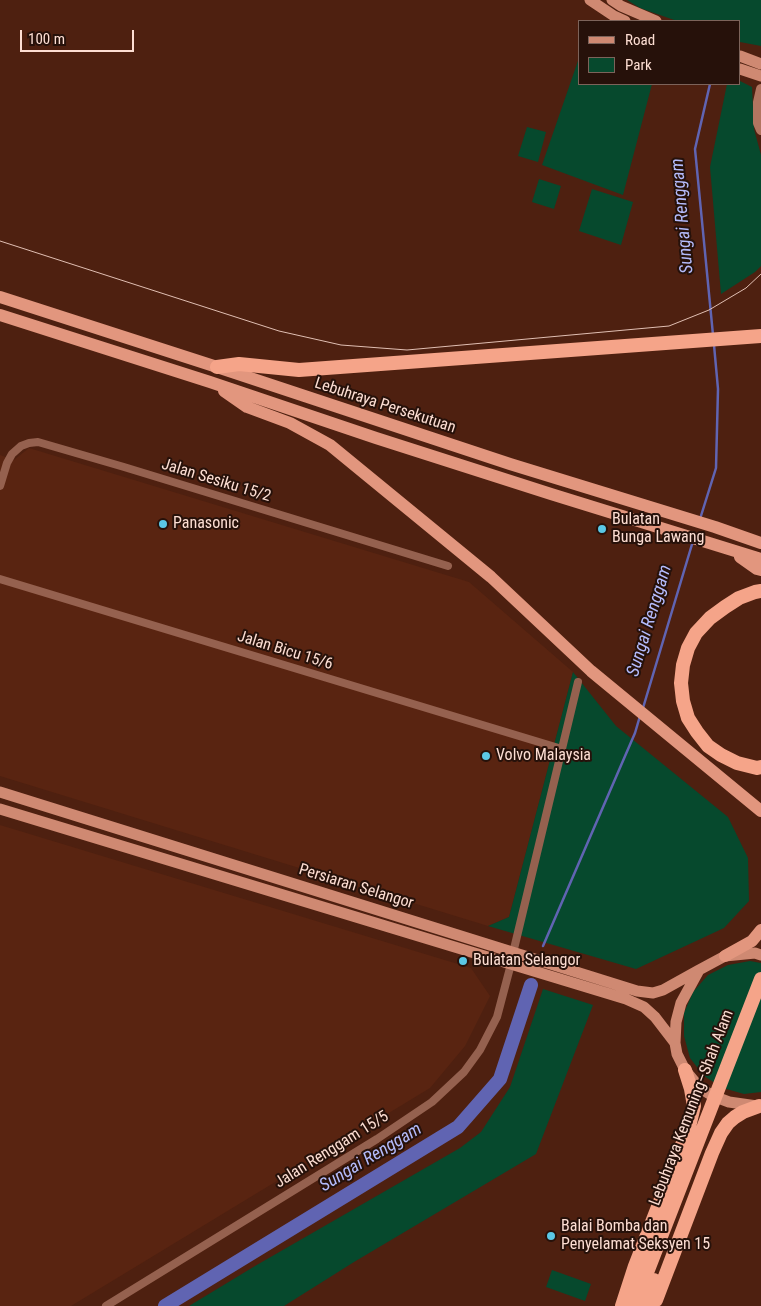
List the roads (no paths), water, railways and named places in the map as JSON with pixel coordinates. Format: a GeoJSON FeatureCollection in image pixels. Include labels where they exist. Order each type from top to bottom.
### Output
{"type":"FeatureCollection","features":[{"type":"Feature","properties":{"kind":"highway","name":"Lebuhraya Persekutuan"},"geometry":{"type":"LineString","coordinates":[[0,297],[510,464],[761,543]]}},
{"type":"Feature","properties":{"kind":"highway","name":"Lebuhraya Persekutuan"},"geometry":{"type":"LineString","coordinates":[[0,315],[386,441],[761,559]]}},
{"type":"Feature","properties":{"kind":"highway"},"geometry":{"type":"LineString","coordinates":[[217,367],[239,364],[299,370],[761,336]]}},
{"type":"Feature","properties":{"kind":"highway"},"geometry":{"type":"LineString","coordinates":[[210,382],[248,407],[290,423],[330,445],[491,577],[591,671],[761,811]]}},
{"type":"Feature","properties":{"kind":"highway"},"geometry":{"type":"LineString","coordinates":[[730,549],[761,570]]}},
{"type":"Feature","properties":{"kind":"highway"},"geometry":{"type":"LineString","coordinates":[[761,591],[739,598],[725,607],[710,618],[696,633],[688,648],[681,683],[683,701],[688,718],[708,746],[737,764],[761,767]]}},
{"type":"Feature","properties":{"kind":"highway"},"geometry":{"type":"LineString","coordinates":[[725,956],[752,941],[761,930]]}},
{"type":"Feature","properties":{"kind":"highway","name":"Lebuhraya Kemuning–Shah Alam"},"geometry":{"type":"LineString","coordinates":[[645,1306],[650,1276],[761,978]]}},
{"type":"Feature","properties":{"kind":"highway","name":"Lebuhraya Kemuning–Shah Alam"},"geometry":{"type":"LineString","coordinates":[[634,1306],[650,1276],[761,1004]]}},
{"type":"Feature","properties":{"kind":"highway"},"geometry":{"type":"LineString","coordinates":[[622,1306],[689,1127],[694,1106],[685,1070]]}},
{"type":"Feature","properties":{"kind":"highway"},"geometry":{"type":"LineString","coordinates":[[654,1306],[721,1132],[734,1117],[760,1106]]}},
{"type":"Feature","properties":{"kind":"main road"},"geometry":{"type":"LineString","coordinates":[[590,0],[623,20]]}},
{"type":"Feature","properties":{"kind":"main road"},"geometry":{"type":"LineString","coordinates":[[612,0],[621,6],[654,20]]}},
{"type":"Feature","properties":{"kind":"main road"},"geometry":{"type":"LineString","coordinates":[[742,61],[761,55]]}},
{"type":"Feature","properties":{"kind":"main road"},"geometry":{"type":"LineString","coordinates":[[742,61],[761,64]]}},
{"type":"Feature","properties":{"kind":"main road"},"geometry":{"type":"LineString","coordinates":[[742,61],[761,76]]}},
{"type":"Feature","properties":{"kind":"main road"},"geometry":{"type":"LineString","coordinates":[[761,88],[758,102],[758,122],[761,130]]}},
{"type":"Feature","properties":{"kind":"main road","name":"Persiaran Selangor"},"geometry":{"type":"LineString","coordinates":[[0,792],[512,959],[626,999],[644,1007],[655,1017],[675,1043]]}},
{"type":"Feature","properties":{"kind":"main road","name":"Persiaran Selangor"},"geometry":{"type":"LineString","coordinates":[[0,809],[512,959],[629,989],[648,993],[663,990],[699,970]]}},
{"type":"Feature","properties":{"kind":"main road"},"geometry":{"type":"LineString","coordinates":[[760,1106],[729,1102],[713,1096],[700,1088],[685,1070],[677,1054],[675,1043],[676,1022],[680,1003],[699,970],[725,956],[755,953],[761,955]]}},
{"type":"Feature","properties":{"kind":"street","name":"Jalan Sesiku 15/2"},"geometry":{"type":"LineString","coordinates":[[0,486],[12,454],[29,442],[38,442],[448,566]]}},
{"type":"Feature","properties":{"kind":"street","name":"Jalan Bicu 15/6"},"geometry":{"type":"LineString","coordinates":[[0,579],[562,749]]}},
{"type":"Feature","properties":{"kind":"street"},"geometry":{"type":"LineString","coordinates":[[512,959],[578,682]]}},
{"type":"Feature","properties":{"kind":"street","name":"Jalan Renggam 15/5"},"geometry":{"type":"LineString","coordinates":[[106,1306],[369,1144],[432,1102],[464,1072],[480,1050],[497,1017],[512,959]]}},
{"type":"Feature","properties":{"kind":"waterway","name":"Sungai Renggam"},"geometry":{"type":"LineString","coordinates":[[710,85],[695,149],[713,335]]}},
{"type":"Feature","properties":{"kind":"waterway","name":"Sungai Renggam"},"geometry":{"type":"LineString","coordinates":[[700,519],[716,468],[718,389],[714,345]]}},
{"type":"Feature","properties":{"kind":"waterway","name":"Sungai Renggam"},"geometry":{"type":"LineString","coordinates":[[643,708],[693,541]]}},
{"type":"Feature","properties":{"kind":"waterway","name":"Sungai Renggam"},"geometry":{"type":"LineString","coordinates":[[543,946],[635,733],[640,716]]}},
{"type":"Feature","properties":{"kind":"waterway","name":"Sungai Renggam"},"geometry":{"type":"LineString","coordinates":[[165,1306],[458,1127],[500,1079],[531,985]]}},
{"type":"Feature","properties":{"kind":"tram line"},"geometry":{"type":"LineString","coordinates":[[0,241],[279,331],[341,345],[407,350],[669,326],[709,310],[746,288],[761,274]]}},
{"type":"Feature","properties":{"kind":"place","name":"Panasonic"},"geometry":{"type":"Point","coordinates":[163,524]}},
{"type":"Feature","properties":{"kind":"place","name":"Bulatan Bunga Lawang"},"geometry":{"type":"Point","coordinates":[602,529]}},
{"type":"Feature","properties":{"kind":"place","name":"Volvo Malaysia"},"geometry":{"type":"Point","coordinates":[486,756]}},
{"type":"Feature","properties":{"kind":"place","name":"Bulatan Selangor"},"geometry":{"type":"Point","coordinates":[463,961]}},
{"type":"Feature","properties":{"kind":"place","name":"Balai Bomba dan Penyelamat Seksyen 15"},"geometry":{"type":"Point","coordinates":[551,1236]}}]}
